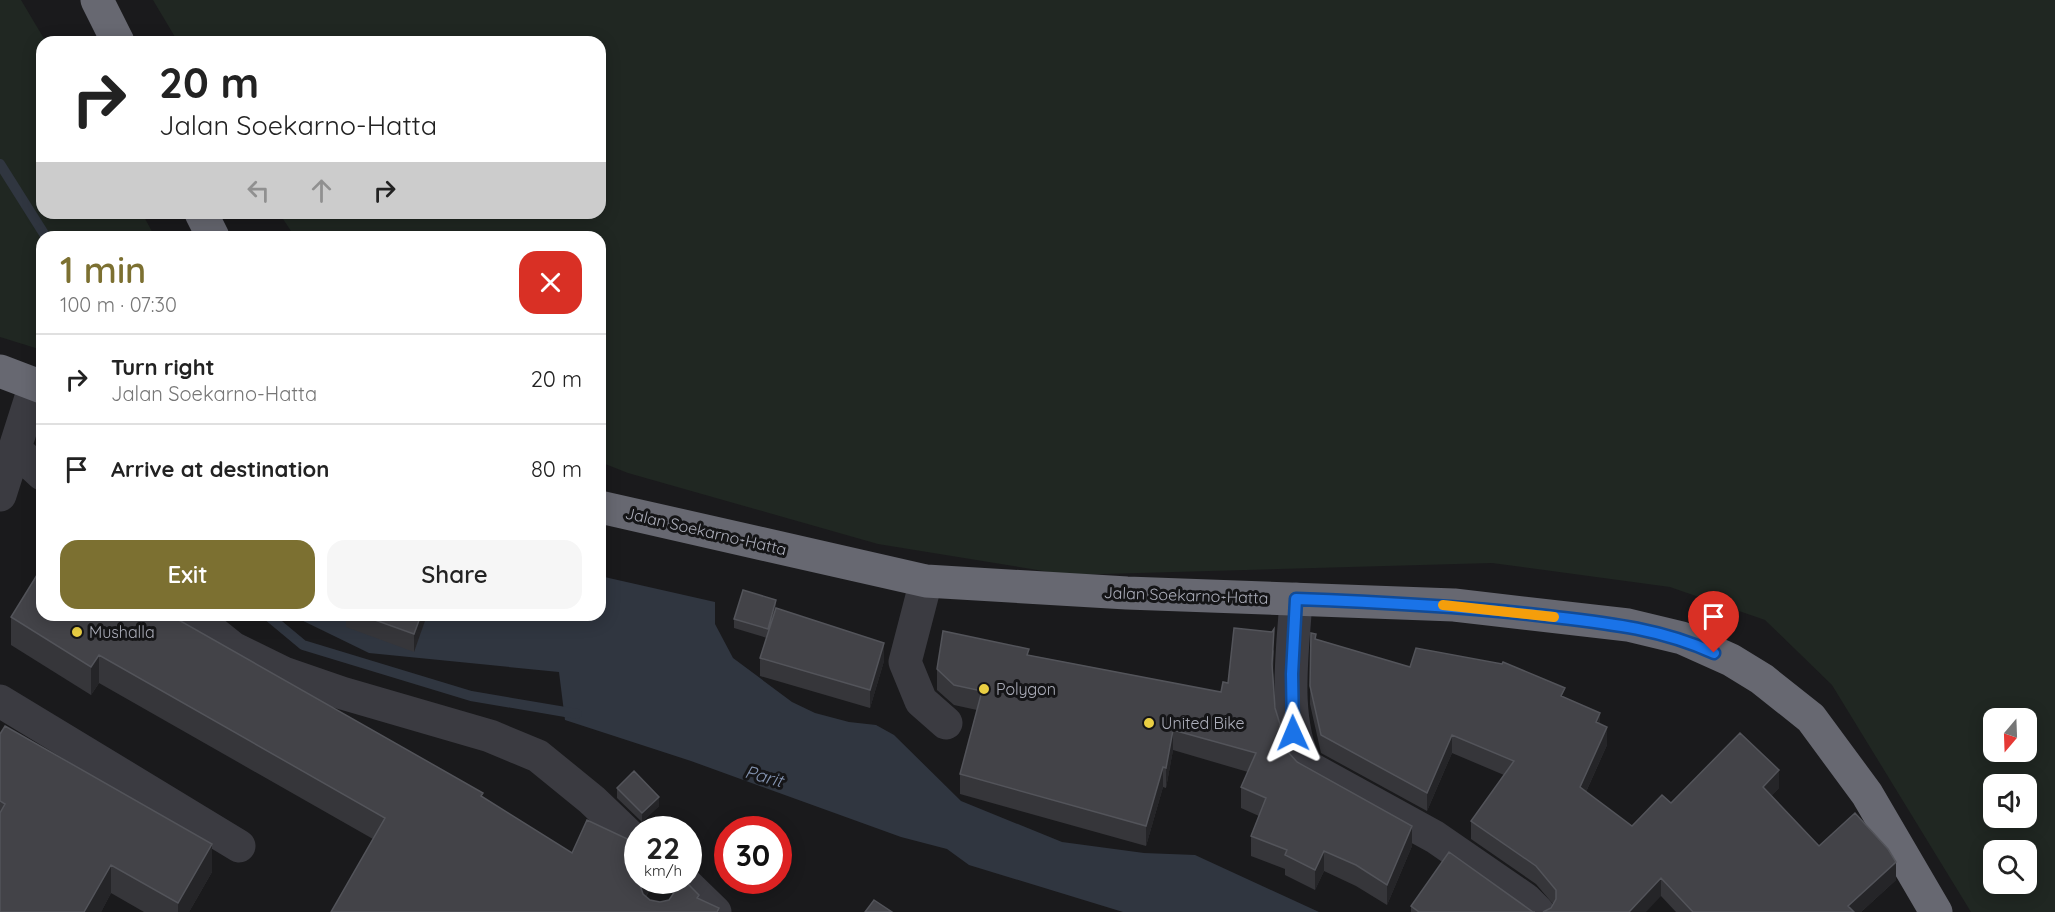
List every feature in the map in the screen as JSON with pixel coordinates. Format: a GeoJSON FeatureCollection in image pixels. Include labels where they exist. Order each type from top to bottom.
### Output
{"type":"FeatureCollection","features":[{"type":"Feature","properties":{"kind":"highway"},"geometry":{"type":"LineString","coordinates":[[97,0],[115,36]]}},
{"type":"Feature","properties":{"kind":"highway"},"geometry":{"type":"LineString","coordinates":[[0,371],[36,385]]}},
{"type":"Feature","properties":{"kind":"highway","name":"Jalan Soekarno-Hatta"},"geometry":{"type":"LineString","coordinates":[[606,508],[926,581],[1127,593],[1454,605],[1628,625],[1682,638],[1731,660],[1762,679],[1811,718],[1866,794],[1936,912]]}},
{"type":"Feature","properties":{"kind":"street"},"geometry":{"type":"LineString","coordinates":[[0,495],[36,394]]}},
{"type":"Feature","properties":{"kind":"street"},"geometry":{"type":"LineString","coordinates":[[15,448],[36,468]]}},
{"type":"Feature","properties":{"kind":"street"},"geometry":{"type":"LineString","coordinates":[[926,581],[905,662],[921,700],[946,723]]}},
{"type":"Feature","properties":{"kind":"street"},"geometry":{"type":"LineString","coordinates":[[1296,599],[1292,674],[1293,733],[1306,766],[1435,837],[1525,899],[1538,912]]}},
{"type":"Feature","properties":{"kind":"street"},"geometry":{"type":"LineString","coordinates":[[200,621],[234,648],[284,673],[342,693],[490,736],[538,756],[592,800],[624,831]]}},
{"type":"Feature","properties":{"kind":"street"},"geometry":{"type":"LineString","coordinates":[[0,701],[239,846]]}},
{"type":"Feature","properties":{"kind":"street"},"geometry":{"type":"LineString","coordinates":[[684,894],[716,912]]}},
{"type":"Feature","properties":{"kind":"shaded area"},"geometry":{"type":"Polygon","coordinates":[[[0,0],[21,0],[42,36],[36,36],[36,219],[145,219],[152,231],[36,231],[36,348],[0,337],[0,0]]]}},
{"type":"Feature","properties":{"kind":"shaded area"},"geometry":{"type":"Polygon","coordinates":[[[153,0],[2055,0],[2055,912],[1971,912],[1832,685],[1765,620],[1670,587],[1492,563],[1068,575],[878,544],[628,473],[606,464],[606,231],[291,231],[283,219],[606,219],[606,36],[174,36],[153,0]]]}},
{"type":"Feature","properties":{"kind":"water"},"geometry":{"type":"Polygon","coordinates":[[[606,577],[715,602],[715,624],[733,658],[792,702],[815,713],[849,722],[876,725],[894,735],[961,801],[1062,842],[1144,853],[1195,855],[1319,912],[1123,912],[969,865],[947,849],[901,837],[691,761],[565,720],[559,672],[369,653],[303,621],[606,621],[606,577]]]}},
{"type":"Feature","properties":{"kind":"building"},"geometry":{"type":"Polygon","coordinates":[[[36,577],[36,621],[181,621],[483,793],[481,796],[572,853],[587,820],[624,837],[624,894],[643,894],[650,900],[660,902],[669,900],[673,894],[698,894],[697,898],[719,908],[717,912],[331,912],[385,818],[99,655],[91,667],[11,617],[36,577]]]}},
{"type":"Feature","properties":{"kind":"building"},"geometry":{"type":"Polygon","coordinates":[[[743,590],[776,600],[768,629],[734,619],[743,590]]]}},
{"type":"Feature","properties":{"kind":"building"},"geometry":{"type":"Polygon","coordinates":[[[776,608],[884,643],[870,690],[760,658],[776,608]]]}},
{"type":"Feature","properties":{"kind":"building"},"geometry":{"type":"Polygon","coordinates":[[[378,621],[419,621],[414,634],[378,621]]]}},
{"type":"Feature","properties":{"kind":"building"},"geometry":{"type":"Polygon","coordinates":[[[1234,628],[1272,632],[1274,629],[1272,664],[1275,708],[1289,753],[1297,762],[1412,826],[1387,885],[1356,865],[1324,851],[1315,870],[1285,855],[1287,850],[1251,836],[1266,798],[1241,787],[1256,753],[1173,730],[1166,768],[1163,767],[1146,826],[960,774],[982,691],[954,685],[937,669],[943,631],[1029,649],[1027,655],[1221,692],[1223,682],[1228,683],[1234,628]]]}},
{"type":"Feature","properties":{"kind":"building"},"geometry":{"type":"Polygon","coordinates":[[[1311,633],[1316,634],[1315,639],[1410,667],[1416,648],[1502,664],[1503,662],[1565,688],[1561,696],[1600,713],[1596,722],[1607,727],[1580,787],[1632,826],[1662,795],[1671,803],[1740,733],[1779,770],[1763,787],[1819,846],[1855,813],[1888,849],[1896,862],[1848,906],[1854,912],[1693,912],[1661,878],[1629,912],[1543,912],[1551,908],[1556,899],[1556,890],[1536,866],[1471,821],[1514,761],[1452,735],[1427,793],[1321,735],[1310,686],[1311,633]]]}},
{"type":"Feature","properties":{"kind":"building"},"geometry":{"type":"Polygon","coordinates":[[[5,726],[212,844],[178,903],[111,865],[84,912],[0,912],[0,813],[5,804],[0,801],[0,734],[5,726]]]}},
{"type":"Feature","properties":{"kind":"building"},"geometry":{"type":"Polygon","coordinates":[[[634,771],[659,797],[642,813],[617,788],[634,771]]]}},
{"type":"Feature","properties":{"kind":"building"},"geometry":{"type":"Polygon","coordinates":[[[1449,852],[1533,912],[1419,912],[1411,906],[1449,852]]]}},
{"type":"Feature","properties":{"kind":"building"},"geometry":{"type":"Polygon","coordinates":[[[874,900],[892,912],[865,912],[874,900]]]}},
{"type":"Feature","properties":{"kind":"waterway","name":"Parit"},"geometry":{"type":"LineString","coordinates":[[0,164],[42,231]]}},
{"type":"Feature","properties":{"kind":"waterway","name":"Parit"},"geometry":{"type":"LineString","coordinates":[[274,621],[303,645],[471,696],[577,714]]}},
{"type":"Feature","properties":{"kind":"slow traffic"},"geometry":{"type":"LineString","coordinates":[[1443,605],[1554,617]]}},
{"type":"Feature","properties":{"kind":"place","name":"Mushalla"},"geometry":{"type":"Point","coordinates":[77,632]}},
{"type":"Feature","properties":{"kind":"place","name":"Polygon"},"geometry":{"type":"Point","coordinates":[984,689]}},
{"type":"Feature","properties":{"kind":"place","name":"United Bike"},"geometry":{"type":"Point","coordinates":[1149,723]}},
{"type":"Feature","properties":{"kind":"route"},"geometry":{"type":"LineString","coordinates":[[1293,733],[1292,674],[1296,599],[1454,605],[1628,625],[1682,638],[1714,653]]}}]}
